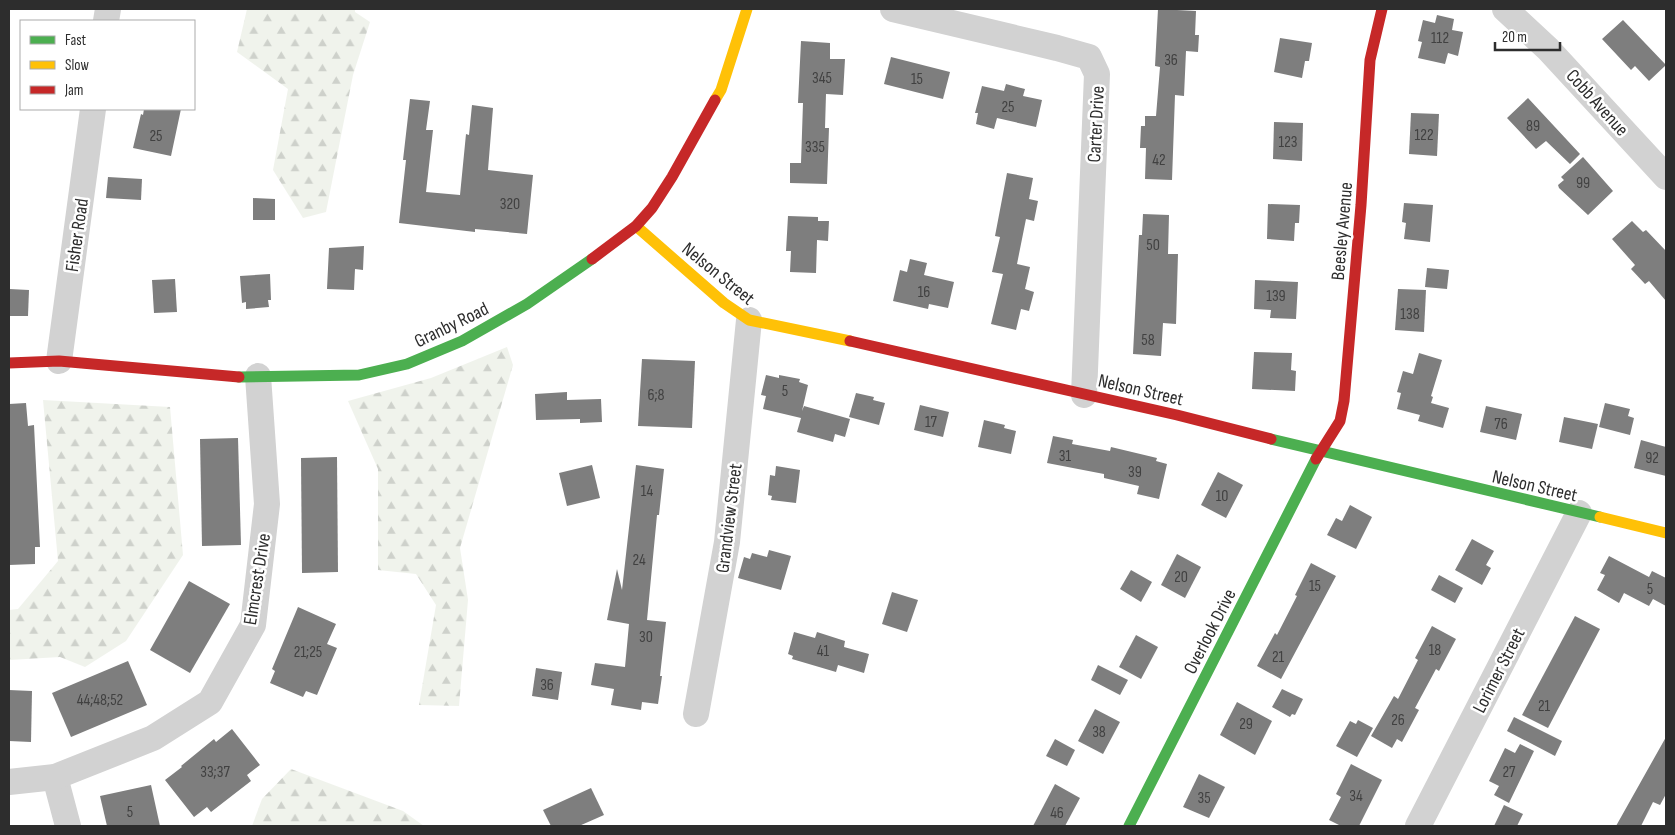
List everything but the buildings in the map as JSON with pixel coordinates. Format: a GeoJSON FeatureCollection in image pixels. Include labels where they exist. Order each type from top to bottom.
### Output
{"type":"FeatureCollection","features":[{"type":"Feature","properties":{"kind":"street","name":"Granby Road"},"geometry":{"type":"LineString","coordinates":[[9,363],[59,361],[232,377],[359,375],[407,364],[462,341],[528,304],[584,265],[636,226],[652,208],[672,177],[721,90],[747,9]]}},
{"type":"Feature","properties":{"kind":"street","name":"Carter Drive"},"geometry":{"type":"LineString","coordinates":[[892,9],[1089,57],[1097,74],[1084,394]]}},
{"type":"Feature","properties":{"kind":"street","name":"Beesley Avenue"},"geometry":{"type":"LineString","coordinates":[[1320,451],[1340,421],[1344,401],[1362,205],[1370,60],[1382,9]]}},
{"type":"Feature","properties":{"kind":"street","name":"Cobb Avenue"},"geometry":{"type":"LineString","coordinates":[[1505,9],[1548,48],[1666,177]]}},
{"type":"Feature","properties":{"kind":"street","name":"Fisher Road"},"geometry":{"type":"LineString","coordinates":[[59,361],[93,110]]}},
{"type":"Feature","properties":{"kind":"street","name":"Nelson Street"},"geometry":{"type":"LineString","coordinates":[[636,226],[724,303],[749,320],[1177,415],[1666,533]]}},
{"type":"Feature","properties":{"kind":"street","name":"Grandview Street"},"geometry":{"type":"LineString","coordinates":[[696,714],[728,542],[749,320]]}},
{"type":"Feature","properties":{"kind":"street","name":"Elmcrest Drive"},"geometry":{"type":"LineString","coordinates":[[9,782],[55,777],[153,738],[210,702],[253,625],[267,504],[258,376]]}},
{"type":"Feature","properties":{"kind":"street","name":"Overlook Drive"},"geometry":{"type":"LineString","coordinates":[[1129,826],[1320,451]]}},
{"type":"Feature","properties":{"kind":"street","name":"Lorimer Street"},"geometry":{"type":"LineString","coordinates":[[1418,826],[1579,513]]}},
{"type":"Feature","properties":{"kind":"street"},"geometry":{"type":"LineString","coordinates":[[55,777],[68,826]]}},
{"type":"Feature","properties":{"kind":"green space"},"geometry":{"type":"Polygon","coordinates":[[[247,9],[355,9],[355,12],[370,22],[353,75],[326,212],[303,218],[273,170],[288,89],[237,52],[247,9]]]}},
{"type":"Feature","properties":{"kind":"green space"},"geometry":{"type":"Polygon","coordinates":[[[507,347],[513,365],[460,548],[468,600],[459,706],[419,705],[436,605],[416,574],[378,570],[378,469],[348,401],[431,378],[507,347]]]}},
{"type":"Feature","properties":{"kind":"green space"},"geometry":{"type":"Polygon","coordinates":[[[43,400],[170,407],[183,555],[126,641],[85,667],[60,657],[9,660],[9,610],[18,609],[58,561],[43,400]]]}},
{"type":"Feature","properties":{"kind":"green space"},"geometry":{"type":"Polygon","coordinates":[[[291,769],[403,811],[424,826],[252,826],[262,799],[291,769]]]}},
{"type":"Feature","properties":{"kind":"traffic: fast"},"geometry":{"type":"LineString","coordinates":[[239,377],[359,375],[407,364],[462,341],[527,304],[592,259]]}},
{"type":"Feature","properties":{"kind":"traffic: fast"},"geometry":{"type":"LineString","coordinates":[[1271,439],[1600,517]]}},
{"type":"Feature","properties":{"kind":"traffic: fast"},"geometry":{"type":"LineString","coordinates":[[1129,826],[1316,459]]}},
{"type":"Feature","properties":{"kind":"traffic: slow"},"geometry":{"type":"LineString","coordinates":[[715,100],[721,90],[747,9]]}},
{"type":"Feature","properties":{"kind":"traffic: slow"},"geometry":{"type":"LineString","coordinates":[[636,226],[724,303],[749,320],[850,341]]}},
{"type":"Feature","properties":{"kind":"traffic: slow"},"geometry":{"type":"LineString","coordinates":[[1600,517],[1666,533]]}},
{"type":"Feature","properties":{"kind":"traffic: jam"},"geometry":{"type":"LineString","coordinates":[[1316,459],[1340,421],[1344,401],[1361,205],[1370,60],[1382,9]]}},
{"type":"Feature","properties":{"kind":"traffic: jam"},"geometry":{"type":"LineString","coordinates":[[592,259],[636,226],[652,208],[672,177],[715,100]]}},
{"type":"Feature","properties":{"kind":"traffic: jam"},"geometry":{"type":"LineString","coordinates":[[850,341],[1177,415],[1271,439]]}},
{"type":"Feature","properties":{"kind":"traffic: jam"},"geometry":{"type":"LineString","coordinates":[[9,363],[59,361],[239,377]]}}]}
